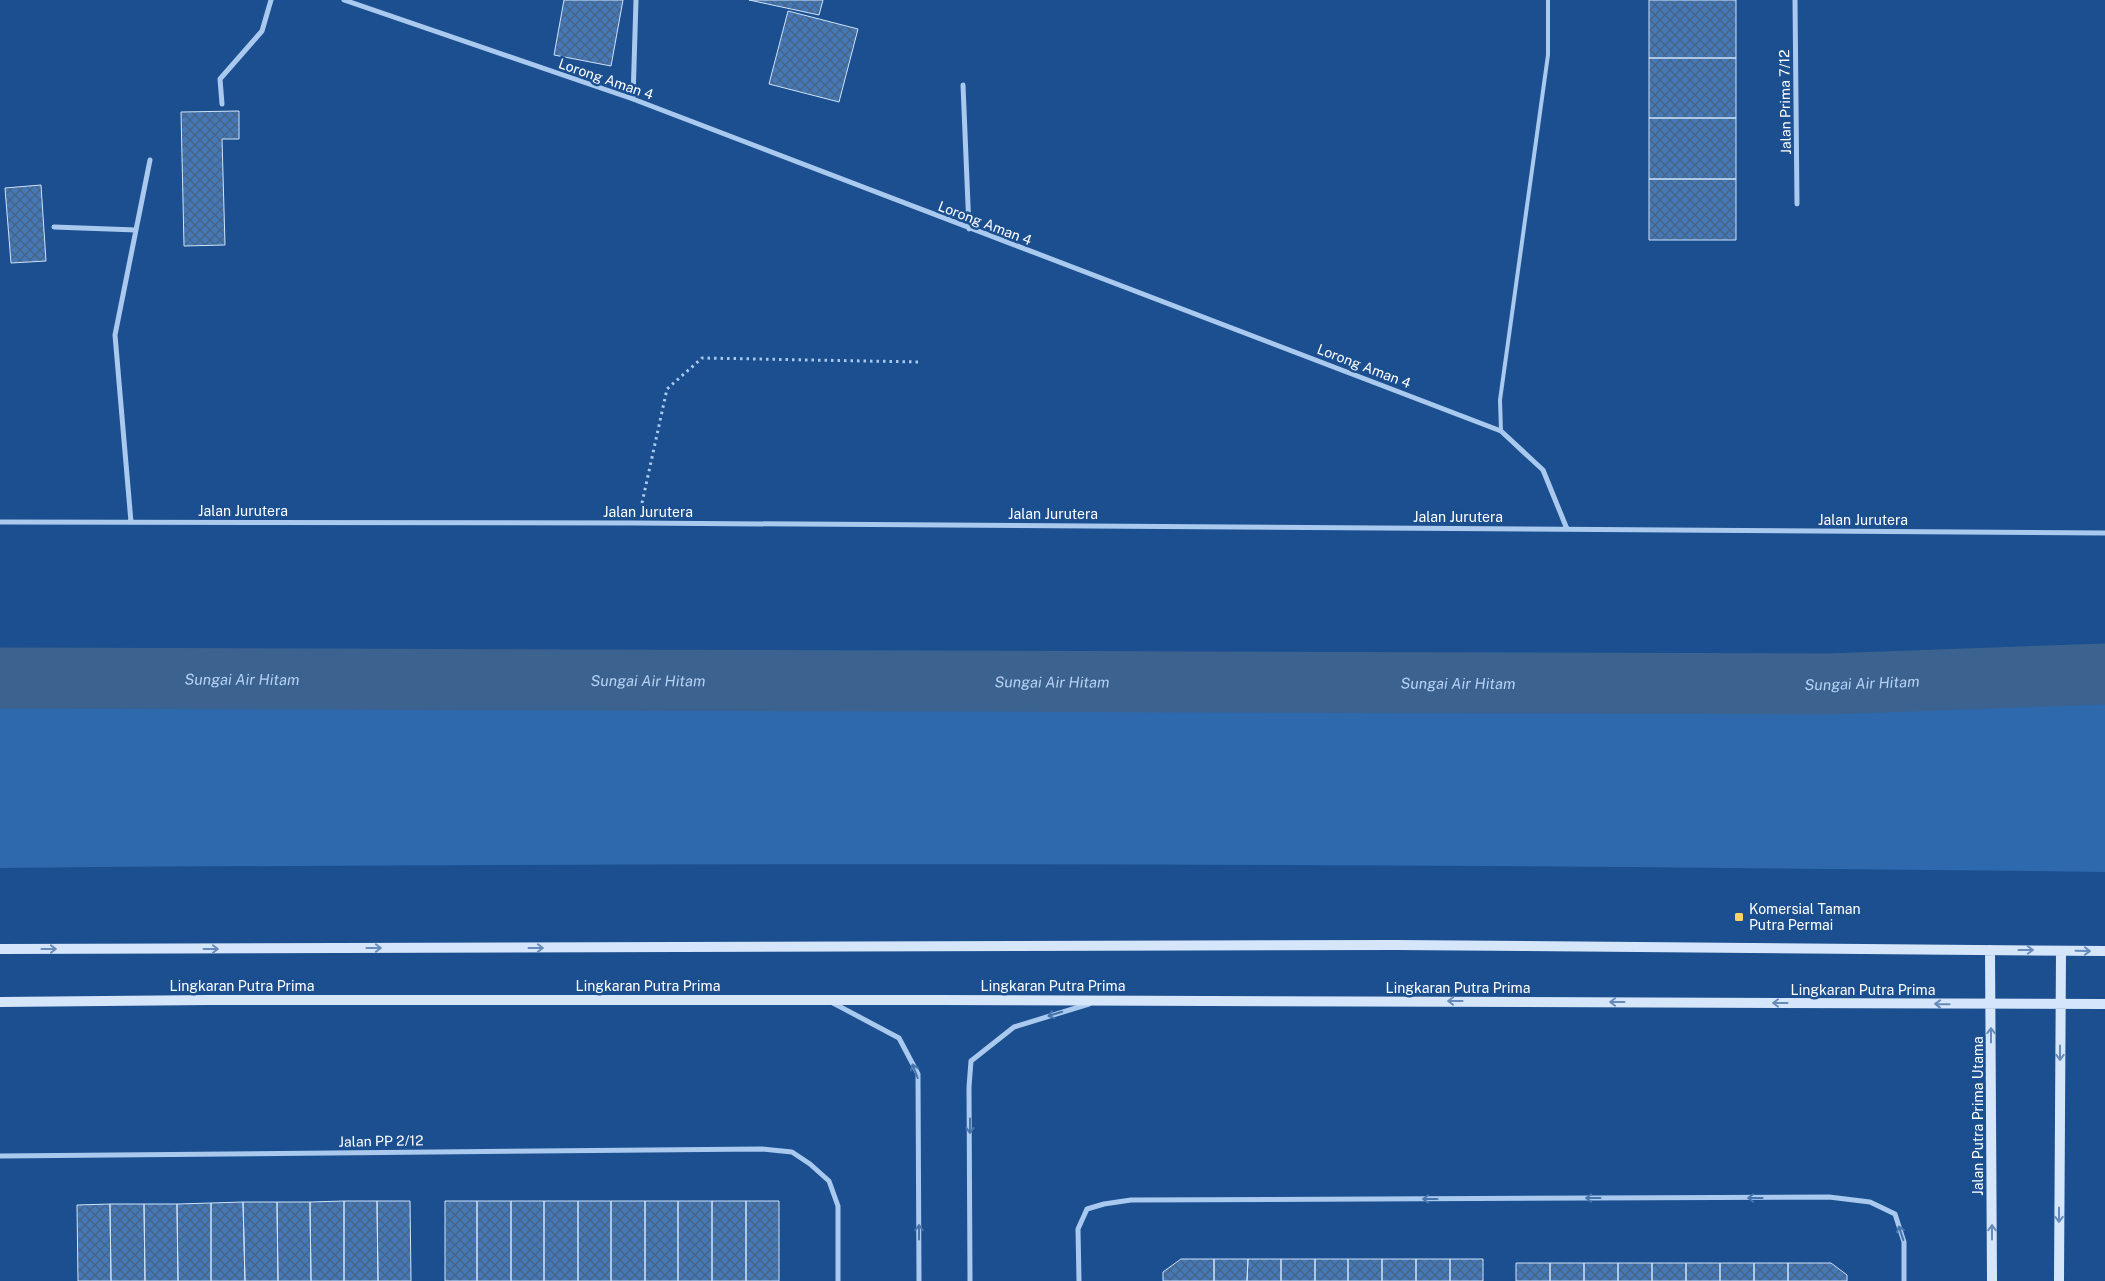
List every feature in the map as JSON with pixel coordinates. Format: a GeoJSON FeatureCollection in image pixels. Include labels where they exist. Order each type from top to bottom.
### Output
{"type":"FeatureCollection","features":[{"type":"Feature","properties":{"kind":"main road"},"geometry":{"type":"LineString","coordinates":[[0,949],[1396,945],[2105,951]]}},
{"type":"Feature","properties":{"kind":"main road","name":"Jalan Putra Prima Utama"},"geometry":{"type":"LineString","coordinates":[[1990,950],[1992,1281]]}},
{"type":"Feature","properties":{"kind":"main road"},"geometry":{"type":"LineString","coordinates":[[2059,1281],[2061,950]]}},
{"type":"Feature","properties":{"kind":"main road","name":"Lingkaran Putra Prima"},"geometry":{"type":"LineString","coordinates":[[0,1002],[209,1000],[1101,1000],[2105,1004]]}},
{"type":"Feature","properties":{"kind":"street"},"geometry":{"type":"LineString","coordinates":[[222,104],[220,79],[262,31],[271,0]]}},
{"type":"Feature","properties":{"kind":"street","name":"Lorong Aman 4"},"geometry":{"type":"LineString","coordinates":[[344,0],[633,99],[1501,431],[1543,470],[1567,530]]}},
{"type":"Feature","properties":{"kind":"street"},"geometry":{"type":"LineString","coordinates":[[633,99],[636,0]]}},
{"type":"Feature","properties":{"kind":"street","name":"Jalan Prima 7/12"},"geometry":{"type":"LineString","coordinates":[[1795,0],[1797,204]]}},
{"type":"Feature","properties":{"kind":"street"},"geometry":{"type":"LineString","coordinates":[[962,85],[969,229]]}},
{"type":"Feature","properties":{"kind":"street"},"geometry":{"type":"LineString","coordinates":[[131,522],[115,335],[150,160]]}},
{"type":"Feature","properties":{"kind":"street"},"geometry":{"type":"LineString","coordinates":[[54,227],[136,230]]}},
{"type":"Feature","properties":{"kind":"street","name":"Jalan Jurutera"},"geometry":{"type":"LineString","coordinates":[[0,522],[634,523],[2105,533]]}},
{"type":"Feature","properties":{"kind":"street"},"geometry":{"type":"LineString","coordinates":[[828,1000],[898,1038],[918,1074],[919,1281]]}},
{"type":"Feature","properties":{"kind":"street"},"geometry":{"type":"LineString","coordinates":[[970,1281],[969,1088],[971,1061],[1014,1027],[1101,1000]]}},
{"type":"Feature","properties":{"kind":"street","name":"Jalan PP 2/12"},"geometry":{"type":"LineString","coordinates":[[0,1156],[762,1149],[792,1152],[810,1164],[829,1181],[838,1206],[838,1281]]}},
{"type":"Feature","properties":{"kind":"street"},"geometry":{"type":"LineString","coordinates":[[1079,1281],[1078,1229],[1087,1209],[1131,1200],[1829,1197],[1870,1202],[1895,1214],[1904,1242],[1904,1281]]}},
{"type":"Feature","properties":{"kind":"lane"},"geometry":{"type":"LineString","coordinates":[[1501,431],[1500,400],[1548,55],[1548,0]]}},
{"type":"Feature","properties":{"kind":"path"},"geometry":{"type":"LineString","coordinates":[[634,523],[642,502],[667,388],[702,358],[920,362]]}},
{"type":"Feature","properties":{"kind":"shaded area"},"geometry":{"type":"Polygon","coordinates":[[[339,660],[1570,660],[2105,666],[2105,872],[1053,864],[0,868],[0,663],[339,660]]]}},
{"type":"Feature","properties":{"kind":"building"},"geometry":{"type":"Polygon","coordinates":[[[564,0],[623,0],[611,66],[554,55],[564,0]]]}},
{"type":"Feature","properties":{"kind":"building"},"geometry":{"type":"Polygon","coordinates":[[[749,0],[823,0],[819,15],[749,0]]]}},
{"type":"Feature","properties":{"kind":"building"},"geometry":{"type":"Polygon","coordinates":[[[1649,0],[1736,0],[1736,58],[1649,58],[1649,0]]]}},
{"type":"Feature","properties":{"kind":"building"},"geometry":{"type":"Polygon","coordinates":[[[788,11],[858,29],[839,102],[769,84],[788,11]]]}},
{"type":"Feature","properties":{"kind":"building"},"geometry":{"type":"Polygon","coordinates":[[[1649,58],[1736,58],[1736,118],[1649,118],[1649,58]]]}},
{"type":"Feature","properties":{"kind":"building"},"geometry":{"type":"Polygon","coordinates":[[[239,111],[239,139],[222,139],[225,245],[184,246],[181,112],[239,111]]]}},
{"type":"Feature","properties":{"kind":"building"},"geometry":{"type":"Polygon","coordinates":[[[1649,118],[1736,118],[1736,179],[1649,179],[1649,118]]]}},
{"type":"Feature","properties":{"kind":"building"},"geometry":{"type":"Polygon","coordinates":[[[1649,179],[1736,179],[1736,240],[1649,240],[1649,179]]]}},
{"type":"Feature","properties":{"kind":"building"},"geometry":{"type":"Polygon","coordinates":[[[41,185],[46,261],[11,263],[5,188],[41,185]]]}},
{"type":"Feature","properties":{"kind":"building"},"geometry":{"type":"Polygon","coordinates":[[[344,1201],[377,1201],[378,1281],[344,1281],[344,1201]]]}},
{"type":"Feature","properties":{"kind":"building"},"geometry":{"type":"Polygon","coordinates":[[[344,1201],[344,1281],[311,1281],[310,1202],[344,1201]]]}},
{"type":"Feature","properties":{"kind":"building"},"geometry":{"type":"Polygon","coordinates":[[[377,1201],[410,1201],[411,1281],[378,1281],[377,1201]]]}},
{"type":"Feature","properties":{"kind":"building"},"geometry":{"type":"Polygon","coordinates":[[[445,1201],[477,1201],[477,1281],[445,1281],[445,1201]]]}},
{"type":"Feature","properties":{"kind":"building"},"geometry":{"type":"Polygon","coordinates":[[[477,1201],[511,1201],[511,1281],[477,1281],[477,1201]]]}},
{"type":"Feature","properties":{"kind":"building"},"geometry":{"type":"Polygon","coordinates":[[[511,1201],[544,1201],[544,1281],[511,1281],[511,1201]]]}},
{"type":"Feature","properties":{"kind":"building"},"geometry":{"type":"Polygon","coordinates":[[[544,1201],[578,1201],[578,1281],[544,1281],[544,1201]]]}},
{"type":"Feature","properties":{"kind":"building"},"geometry":{"type":"Polygon","coordinates":[[[578,1201],[611,1201],[611,1281],[578,1281],[578,1201]]]}},
{"type":"Feature","properties":{"kind":"building"},"geometry":{"type":"Polygon","coordinates":[[[611,1201],[645,1201],[645,1281],[611,1281],[611,1201]]]}},
{"type":"Feature","properties":{"kind":"building"},"geometry":{"type":"Polygon","coordinates":[[[645,1201],[678,1201],[678,1281],[645,1281],[645,1201]]]}},
{"type":"Feature","properties":{"kind":"building"},"geometry":{"type":"Polygon","coordinates":[[[678,1201],[712,1201],[712,1281],[678,1281],[678,1201]]]}},
{"type":"Feature","properties":{"kind":"building"},"geometry":{"type":"Polygon","coordinates":[[[712,1201],[746,1201],[746,1281],[712,1281],[712,1201]]]}},
{"type":"Feature","properties":{"kind":"building"},"geometry":{"type":"Polygon","coordinates":[[[746,1201],[779,1201],[779,1281],[746,1281],[746,1201]]]}},
{"type":"Feature","properties":{"kind":"building"},"geometry":{"type":"Polygon","coordinates":[[[243,1202],[277,1202],[278,1281],[245,1281],[243,1202]]]}},
{"type":"Feature","properties":{"kind":"building"},"geometry":{"type":"Polygon","coordinates":[[[243,1202],[245,1281],[211,1281],[211,1203],[243,1202]]]}},
{"type":"Feature","properties":{"kind":"building"},"geometry":{"type":"Polygon","coordinates":[[[277,1202],[310,1202],[311,1281],[278,1281],[277,1202]]]}},
{"type":"Feature","properties":{"kind":"building"},"geometry":{"type":"Polygon","coordinates":[[[211,1203],[211,1281],[178,1281],[177,1204],[211,1203]]]}},
{"type":"Feature","properties":{"kind":"building"},"geometry":{"type":"Polygon","coordinates":[[[110,1204],[144,1204],[145,1281],[111,1281],[110,1204]]]}},
{"type":"Feature","properties":{"kind":"building"},"geometry":{"type":"Polygon","coordinates":[[[110,1204],[111,1281],[78,1281],[77,1205],[110,1204]]]}},
{"type":"Feature","properties":{"kind":"building"},"geometry":{"type":"Polygon","coordinates":[[[144,1204],[177,1204],[178,1281],[145,1281],[144,1204]]]}},
{"type":"Feature","properties":{"kind":"building"},"geometry":{"type":"Polygon","coordinates":[[[1181,1259],[1214,1259],[1214,1281],[1163,1281],[1163,1272],[1181,1259]]]}},
{"type":"Feature","properties":{"kind":"building"},"geometry":{"type":"Polygon","coordinates":[[[1214,1259],[1248,1259],[1247,1281],[1214,1281],[1214,1259]]]}},
{"type":"Feature","properties":{"kind":"building"},"geometry":{"type":"Polygon","coordinates":[[[1248,1259],[1281,1259],[1281,1281],[1247,1281],[1248,1259]]]}},
{"type":"Feature","properties":{"kind":"building"},"geometry":{"type":"Polygon","coordinates":[[[1281,1259],[1315,1259],[1315,1281],[1281,1281],[1281,1259]]]}},
{"type":"Feature","properties":{"kind":"building"},"geometry":{"type":"Polygon","coordinates":[[[1315,1259],[1348,1259],[1348,1281],[1315,1281],[1315,1259]]]}},
{"type":"Feature","properties":{"kind":"building"},"geometry":{"type":"Polygon","coordinates":[[[1348,1259],[1382,1259],[1382,1281],[1348,1281],[1348,1259]]]}},
{"type":"Feature","properties":{"kind":"building"},"geometry":{"type":"Polygon","coordinates":[[[1382,1259],[1416,1259],[1416,1281],[1382,1281],[1382,1259]]]}},
{"type":"Feature","properties":{"kind":"building"},"geometry":{"type":"Polygon","coordinates":[[[1416,1259],[1450,1259],[1450,1281],[1416,1281],[1416,1259]]]}},
{"type":"Feature","properties":{"kind":"building"},"geometry":{"type":"Polygon","coordinates":[[[1450,1259],[1483,1259],[1483,1281],[1450,1281],[1450,1259]]]}},
{"type":"Feature","properties":{"kind":"building"},"geometry":{"type":"Polygon","coordinates":[[[1516,1263],[1550,1263],[1550,1281],[1516,1281],[1516,1263]]]}},
{"type":"Feature","properties":{"kind":"building"},"geometry":{"type":"Polygon","coordinates":[[[1550,1263],[1584,1263],[1584,1281],[1550,1281],[1550,1263]]]}},
{"type":"Feature","properties":{"kind":"building"},"geometry":{"type":"Polygon","coordinates":[[[1584,1263],[1618,1263],[1618,1281],[1584,1281],[1584,1263]]]}},
{"type":"Feature","properties":{"kind":"building"},"geometry":{"type":"Polygon","coordinates":[[[1618,1263],[1652,1263],[1652,1281],[1618,1281],[1618,1263]]]}},
{"type":"Feature","properties":{"kind":"building"},"geometry":{"type":"Polygon","coordinates":[[[1652,1263],[1686,1263],[1686,1281],[1652,1281],[1652,1263]]]}},
{"type":"Feature","properties":{"kind":"building"},"geometry":{"type":"Polygon","coordinates":[[[1686,1263],[1720,1263],[1720,1281],[1686,1281],[1686,1263]]]}},
{"type":"Feature","properties":{"kind":"building"},"geometry":{"type":"Polygon","coordinates":[[[1720,1263],[1754,1263],[1754,1281],[1720,1281],[1720,1263]]]}},
{"type":"Feature","properties":{"kind":"building"},"geometry":{"type":"Polygon","coordinates":[[[1754,1263],[1788,1263],[1788,1281],[1754,1281],[1754,1263]]]}},
{"type":"Feature","properties":{"kind":"building"},"geometry":{"type":"Polygon","coordinates":[[[1788,1263],[1831,1263],[1847,1275],[1847,1281],[1788,1281],[1788,1263]]]}},
{"type":"Feature","properties":{"kind":"waterway","name":"Sungai Air Hitam"},"geometry":{"type":"LineString","coordinates":[[0,678],[1827,684],[2105,674]]}},
{"type":"Feature","properties":{"kind":"place","name":"Komersial Taman Putra Permai"},"geometry":{"type":"Point","coordinates":[1739,917]}}]}
